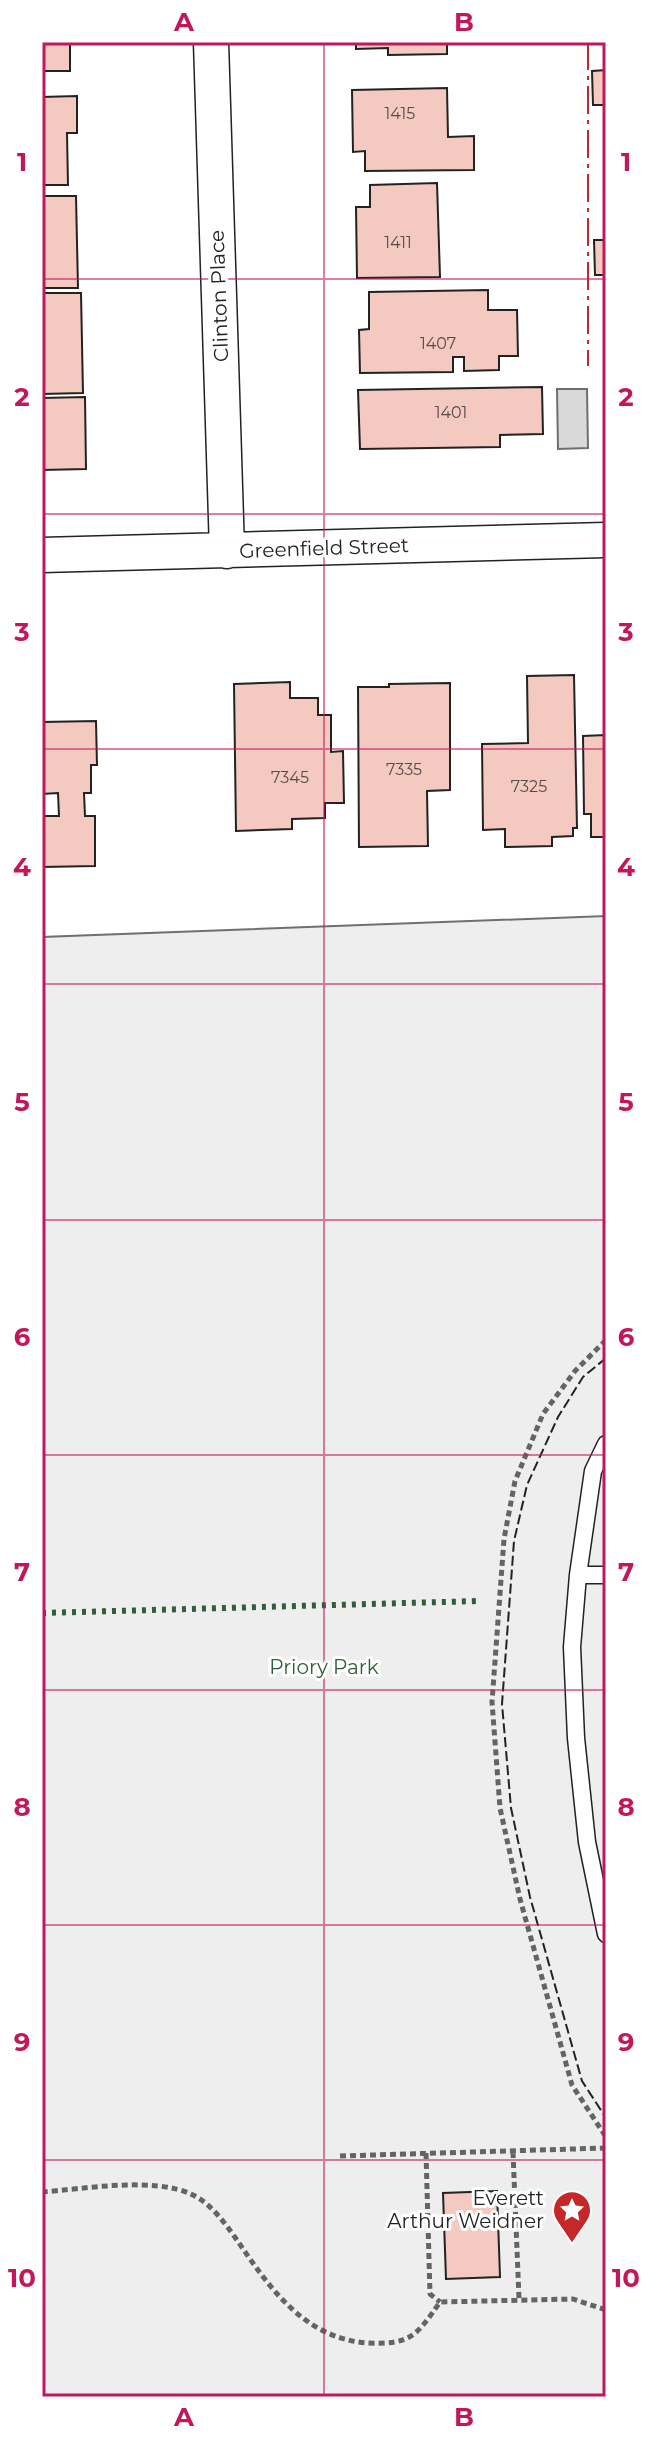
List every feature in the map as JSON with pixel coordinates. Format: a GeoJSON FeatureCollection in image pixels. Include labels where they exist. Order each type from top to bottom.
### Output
{"type":"FeatureCollection","features":[{"type":"Feature","properties":{"kind":"street","name":"Clinton Place"},"geometry":{"type":"LineString","coordinates":[[211,42],[227,551]]}},
{"type":"Feature","properties":{"kind":"street","name":"Greenfield Street"},"geometry":{"type":"LineString","coordinates":[[42,555],[606,540]]}},
{"type":"Feature","properties":{"kind":"lane"},"geometry":{"type":"LineString","coordinates":[[606,1444],[593,1471],[578,1575],[572,1647],[576,1738],[587,1842],[606,1934]]}},
{"type":"Feature","properties":{"kind":"lane"},"geometry":{"type":"LineString","coordinates":[[578,1575],[606,1575]]}},
{"type":"Feature","properties":{"kind":"path"},"geometry":{"type":"LineString","coordinates":[[606,1340],[575,1371],[543,1414],[515,1481],[504,1539],[492,1702],[500,1808],[523,1913],[572,2085],[606,2137]]}},
{"type":"Feature","properties":{"kind":"path"},"geometry":{"type":"LineString","coordinates":[[340,2156],[606,2148]]}},
{"type":"Feature","properties":{"kind":"path"},"geometry":{"type":"LineString","coordinates":[[513,2152],[519,2298]]}},
{"type":"Feature","properties":{"kind":"path"},"geometry":{"type":"LineString","coordinates":[[426,2153],[430,2294],[440,2302],[573,2299],[606,2310]]}},
{"type":"Feature","properties":{"kind":"path"},"geometry":{"type":"LineString","coordinates":[[42,2192],[152,2185],[193,2195],[212,2210],[264,2280],[300,2318],[333,2337],[349,2342],[386,2344],[418,2335],[440,2302]]}},
{"type":"Feature","properties":{"kind":"green space","name":"Priory Park"},"geometry":{"type":"Polygon","coordinates":[[[606,916],[606,2397],[42,2397],[42,937],[606,916]]]}},
{"type":"Feature","properties":{"kind":"shaded area"},"geometry":{"type":"Polygon","coordinates":[[[557,389],[587,389],[588,448],[558,449],[557,389]]]}},
{"type":"Feature","properties":{"kind":"building"},"geometry":{"type":"Polygon","coordinates":[[[42,42],[70,42],[70,71],[42,71],[42,42]]]}},
{"type":"Feature","properties":{"kind":"building"},"geometry":{"type":"Polygon","coordinates":[[[356,42],[447,42],[447,54],[388,55],[388,48],[356,49],[356,42]]]}},
{"type":"Feature","properties":{"kind":"building"},"geometry":{"type":"Polygon","coordinates":[[[606,70],[606,105],[593,105],[592,71],[606,70]]]}},
{"type":"Feature","properties":{"kind":"building"},"geometry":{"type":"Polygon","coordinates":[[[447,88],[448,137],[474,136],[474,170],[365,171],[365,151],[353,152],[352,90],[447,88]]]}},
{"type":"Feature","properties":{"kind":"building"},"geometry":{"type":"Polygon","coordinates":[[[77,96],[77,133],[67,133],[68,185],[42,185],[42,97],[77,96]]]}},
{"type":"Feature","properties":{"kind":"building"},"geometry":{"type":"Polygon","coordinates":[[[437,183],[440,277],[357,278],[356,207],[370,207],[370,185],[437,183]]]}},
{"type":"Feature","properties":{"kind":"building"},"geometry":{"type":"Polygon","coordinates":[[[42,196],[76,196],[78,288],[42,288],[42,196]]]}},
{"type":"Feature","properties":{"kind":"building"},"geometry":{"type":"Polygon","coordinates":[[[594,240],[606,240],[606,275],[595,275],[594,240]]]}},
{"type":"Feature","properties":{"kind":"building"},"geometry":{"type":"Polygon","coordinates":[[[488,290],[488,310],[517,310],[518,356],[499,356],[499,370],[464,371],[464,357],[453,357],[453,372],[360,373],[359,330],[369,329],[369,292],[488,290]]]}},
{"type":"Feature","properties":{"kind":"building"},"geometry":{"type":"Polygon","coordinates":[[[42,293],[81,293],[83,393],[42,394],[42,293]]]}},
{"type":"Feature","properties":{"kind":"building"},"geometry":{"type":"Polygon","coordinates":[[[542,387],[543,434],[500,435],[500,447],[360,449],[358,390],[542,387]]]}},
{"type":"Feature","properties":{"kind":"building"},"geometry":{"type":"Polygon","coordinates":[[[85,397],[86,469],[42,470],[42,398],[85,397]]]}},
{"type":"Feature","properties":{"kind":"building"},"geometry":{"type":"Polygon","coordinates":[[[574,675],[577,828],[573,828],[573,836],[552,837],[552,846],[505,847],[505,829],[483,830],[482,744],[528,743],[527,676],[574,675]]]}},
{"type":"Feature","properties":{"kind":"building"},"geometry":{"type":"Polygon","coordinates":[[[290,682],[290,698],[318,698],[318,715],[331,715],[331,752],[343,751],[344,803],[325,803],[325,818],[292,819],[292,829],[236,831],[234,684],[290,682]]]}},
{"type":"Feature","properties":{"kind":"building"},"geometry":{"type":"Polygon","coordinates":[[[450,683],[450,790],[427,791],[428,846],[359,847],[358,687],[450,683]]]}},
{"type":"Feature","properties":{"kind":"building"},"geometry":{"type":"Polygon","coordinates":[[[96,721],[97,765],[91,765],[91,793],[84,793],[85,816],[95,816],[95,866],[42,867],[42,816],[59,816],[58,793],[42,794],[42,722],[96,721]]]}},
{"type":"Feature","properties":{"kind":"building"},"geometry":{"type":"Polygon","coordinates":[[[606,735],[606,837],[591,837],[591,814],[584,814],[583,736],[606,735]]]}},
{"type":"Feature","properties":{"kind":"building"},"geometry":{"type":"Polygon","coordinates":[[[497,2191],[500,2277],[446,2279],[443,2193],[497,2191]]]}},
{"type":"Feature","properties":{"kind":"hedge"},"geometry":{"type":"LineString","coordinates":[[42,1613],[479,1601]]}},
{"type":"Feature","properties":{"kind":"fence"},"geometry":{"type":"LineString","coordinates":[[606,1358],[583,1377],[558,1417],[527,1485],[514,1541],[502,1704],[511,1808],[530,1897],[582,2081],[606,2118]]}},
{"type":"Feature","properties":{"kind":"power"},"geometry":{"type":"LineString","coordinates":[[588,42],[588,366]]}},
{"type":"Feature","properties":{"kind":"place","name":"Everett Arthur Weidner"},"geometry":{"type":"Point","coordinates":[572,2244]}}]}
